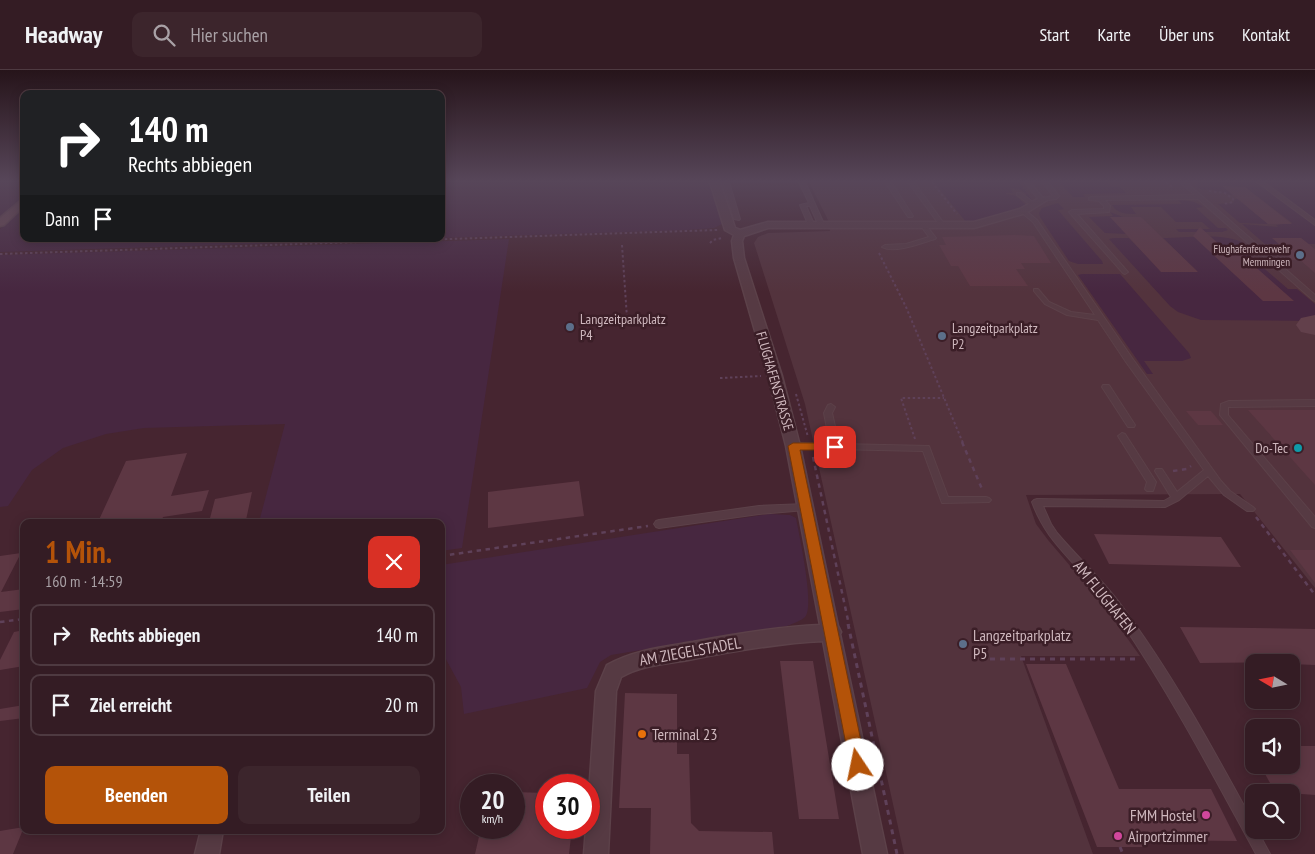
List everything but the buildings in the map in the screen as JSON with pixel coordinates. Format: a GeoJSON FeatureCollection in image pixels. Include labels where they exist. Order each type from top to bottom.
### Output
{"type":"FeatureCollection","features":[{"type":"Feature","properties":{"kind":"street"},"geometry":{"type":"LineString","coordinates":[[726,219],[730,230],[740,234],[768,225],[943,226],[980,224],[998,219]]}},
{"type":"Feature","properties":{"kind":"street","name":"FLUGHAFENSTRASSE"},"geometry":{"type":"LineString","coordinates":[[740,234],[737,241],[740,258],[775,376],[802,446],[806,507],[875,854]]}},
{"type":"Feature","properties":{"kind":"street","name":"AM ZIEGELSTADEL"},"geometry":{"type":"LineString","coordinates":[[596,854],[606,691],[614,671],[635,661],[713,646],[787,635],[832,632]]}},
{"type":"Feature","properties":{"kind":"street"},"geometry":{"type":"LineString","coordinates":[[207,854],[211,834]]}},
{"type":"Feature","properties":{"kind":"lane"},"geometry":{"type":"LineString","coordinates":[[812,219],[816,224]]}},
{"type":"Feature","properties":{"kind":"lane"},"geometry":{"type":"LineString","coordinates":[[815,219],[816,224]]}},
{"type":"Feature","properties":{"kind":"lane"},"geometry":{"type":"LineString","coordinates":[[938,219],[943,226]]}},
{"type":"Feature","properties":{"kind":"lane"},"geometry":{"type":"LineString","coordinates":[[1032,219],[1100,318],[1209,470],[1228,493],[1252,512]]}},
{"type":"Feature","properties":{"kind":"lane"},"geometry":{"type":"LineString","coordinates":[[1078,219],[1125,272]]}},
{"type":"Feature","properties":{"kind":"lane"},"geometry":{"type":"LineString","coordinates":[[1224,219],[1315,299]]}},
{"type":"Feature","properties":{"kind":"lane"},"geometry":{"type":"LineString","coordinates":[[885,247],[906,246],[933,238],[924,226]]}},
{"type":"Feature","properties":{"kind":"lane"},"geometry":{"type":"LineString","coordinates":[[1036,290],[1047,303],[1069,314],[1100,318]]}},
{"type":"Feature","properties":{"kind":"lane"},"geometry":{"type":"LineString","coordinates":[[1106,387],[1131,425]]}},
{"type":"Feature","properties":{"kind":"lane"},"geometry":{"type":"LineString","coordinates":[[1314,521],[1229,422],[1223,410],[1224,406],[1229,404],[1315,403]]}},
{"type":"Feature","properties":{"kind":"lane"},"geometry":{"type":"LineString","coordinates":[[832,407],[828,413],[835,447]]}},
{"type":"Feature","properties":{"kind":"lane"},"geometry":{"type":"LineString","coordinates":[[1122,436],[1152,482],[1150,490]]}},
{"type":"Feature","properties":{"kind":"lane"},"geometry":{"type":"LineString","coordinates":[[802,446],[926,448],[945,501],[986,500]]}},
{"type":"Feature","properties":{"kind":"lane","name":"AM FLUGHAFEN"},"geometry":{"type":"LineString","coordinates":[[1209,470],[1176,498],[1165,504],[1037,502],[1043,521],[1056,540],[1094,580],[1129,624],[1152,659],[1263,854]]}},
{"type":"Feature","properties":{"kind":"lane"},"geometry":{"type":"LineString","coordinates":[[1164,471],[1176,498]]}},
{"type":"Feature","properties":{"kind":"lane"},"geometry":{"type":"LineString","coordinates":[[659,524],[759,510],[806,507]]}},
{"type":"Feature","properties":{"kind":"path"},"geometry":{"type":"LineString","coordinates":[[445,239],[702,230]]}},
{"type":"Feature","properties":{"kind":"path"},"geometry":{"type":"LineString","coordinates":[[710,243],[720,238]]}},
{"type":"Feature","properties":{"kind":"path"},"geometry":{"type":"LineString","coordinates":[[0,254],[351,242]]}},
{"type":"Feature","properties":{"kind":"path"},"geometry":{"type":"LineString","coordinates":[[622,245],[627,318]]}},
{"type":"Feature","properties":{"kind":"path"},"geometry":{"type":"LineString","coordinates":[[877,247],[906,307],[986,500]]}},
{"type":"Feature","properties":{"kind":"path"},"geometry":{"type":"LineString","coordinates":[[720,378],[761,376]]}},
{"type":"Feature","properties":{"kind":"path"},"geometry":{"type":"LineString","coordinates":[[795,390],[802,446],[897,854]]}},
{"type":"Feature","properties":{"kind":"path"},"geometry":{"type":"LineString","coordinates":[[918,448],[901,398],[944,398]]}},
{"type":"Feature","properties":{"kind":"path"},"geometry":{"type":"LineString","coordinates":[[1164,471],[1187,470],[1192,466],[1193,462]]}},
{"type":"Feature","properties":{"kind":"path"},"geometry":{"type":"LineString","coordinates":[[1252,512],[1315,595]]}},
{"type":"Feature","properties":{"kind":"path"},"geometry":{"type":"LineString","coordinates":[[445,555],[659,524]]}},
{"type":"Feature","properties":{"kind":"path"},"geometry":{"type":"LineString","coordinates":[[0,622],[20,620]]}},
{"type":"Feature","properties":{"kind":"path"},"geometry":{"type":"LineString","coordinates":[[990,659],[1152,659]]}},
{"type":"Feature","properties":{"kind":"path"},"geometry":{"type":"LineString","coordinates":[[1044,659],[1046,664]]}},
{"type":"Feature","properties":{"kind":"path"},"geometry":{"type":"LineString","coordinates":[[1120,847],[1123,854]]}},
{"type":"Feature","properties":{"kind":"shaded area"},"geometry":{"type":"Polygon","coordinates":[[[11,219],[20,219],[20,242],[321,242],[0,252],[0,229],[11,219]]]}},
{"type":"Feature","properties":{"kind":"shaded area"},"geometry":{"type":"Polygon","coordinates":[[[445,219],[721,219],[722,224],[714,228],[445,238],[445,219]]]}},
{"type":"Feature","properties":{"kind":"shaded area"},"geometry":{"type":"Polygon","coordinates":[[[827,219],[1315,219],[1315,588],[1240,494],[1026,495],[1036,524],[1101,602],[1140,656],[1021,656],[1093,854],[904,854],[805,404],[754,243],[758,237],[768,233],[830,231],[827,219]]]}},
{"type":"Feature","properties":{"kind":"shaded area"},"geometry":{"type":"Polygon","coordinates":[[[963,219],[986,219],[979,221],[966,222],[963,219]]]}},
{"type":"Feature","properties":{"kind":"shaded area"},"geometry":{"type":"Polygon","coordinates":[[[1041,219],[1065,219],[1103,264],[1078,264],[1069,261],[1041,219]]]}},
{"type":"Feature","properties":{"kind":"shaded area"},"geometry":{"type":"Polygon","coordinates":[[[1091,219],[1112,219],[1127,234],[1105,233],[1091,219]]]}},
{"type":"Feature","properties":{"kind":"shaded area"},"geometry":{"type":"Polygon","coordinates":[[[1173,219],[1208,219],[1218,228],[1226,228],[1228,230],[1222,232],[1179,232],[1176,229],[1210,229],[1202,222],[1176,222],[1173,219]]]}},
{"type":"Feature","properties":{"kind":"shaded area"},"geometry":{"type":"Polygon","coordinates":[[[1235,219],[1262,219],[1268,224],[1240,223],[1235,219]]]}},
{"type":"Feature","properties":{"kind":"shaded area"},"geometry":{"type":"Polygon","coordinates":[[[1286,219],[1306,219],[1315,225],[1315,244],[1308,244],[1301,238],[1273,238],[1279,244],[1265,244],[1242,224],[1278,227],[1276,225],[1292,223],[1286,219]]]}},
{"type":"Feature","properties":{"kind":"shaded area"},"geometry":{"type":"Polygon","coordinates":[[[1217,237],[1237,240],[1245,244],[1237,245],[1288,289],[1297,289],[1315,304],[1315,321],[1201,320],[1178,312],[1170,306],[1109,239],[1129,238],[1162,272],[1197,271],[1163,238],[1217,237]]]}},
{"type":"Feature","properties":{"kind":"shaded area"},"geometry":{"type":"Polygon","coordinates":[[[509,239],[462,548],[445,550],[445,519],[260,519],[285,424],[144,428],[106,434],[63,448],[32,470],[8,506],[0,507],[0,255],[509,239]]]}},
{"type":"Feature","properties":{"kind":"shaded area"},"geometry":{"type":"Polygon","coordinates":[[[1120,274],[1189,353],[1191,358],[1182,361],[1144,361],[1153,374],[1147,374],[1078,275],[1120,274]]]}},
{"type":"Feature","properties":{"kind":"shaded area"},"geometry":{"type":"Polygon","coordinates":[[[769,514],[790,515],[796,518],[803,554],[808,610],[805,617],[787,626],[611,655],[600,662],[587,688],[464,714],[461,687],[445,657],[445,564],[769,514]]]}},
{"type":"Feature","properties":{"kind":"place","name":"Flughafenfeuerwehr Memmingen"},"geometry":{"type":"Point","coordinates":[1300,255]}},
{"type":"Feature","properties":{"kind":"place","name":"Langzeitparkplatz P4"},"geometry":{"type":"Point","coordinates":[570,327]}},
{"type":"Feature","properties":{"kind":"place","name":"Langzeitparkplatz P2"},"geometry":{"type":"Point","coordinates":[942,336]}},
{"type":"Feature","properties":{"kind":"place","name":"Do-Tec"},"geometry":{"type":"Point","coordinates":[1298,448]}},
{"type":"Feature","properties":{"kind":"place","name":"Langzeitparkplatz P5"},"geometry":{"type":"Point","coordinates":[963,644]}},
{"type":"Feature","properties":{"kind":"place","name":"Terminal 23"},"geometry":{"type":"Point","coordinates":[642,734]}},
{"type":"Feature","properties":{"kind":"place","name":"FMM Hostel"},"geometry":{"type":"Point","coordinates":[1206,815]}},
{"type":"Feature","properties":{"kind":"place","name":"Airportzimmer"},"geometry":{"type":"Point","coordinates":[1118,836]}},
{"type":"Feature","properties":{"kind":"route"},"geometry":{"type":"LineString","coordinates":[[835,447],[793,446],[858,765]]}}]}
